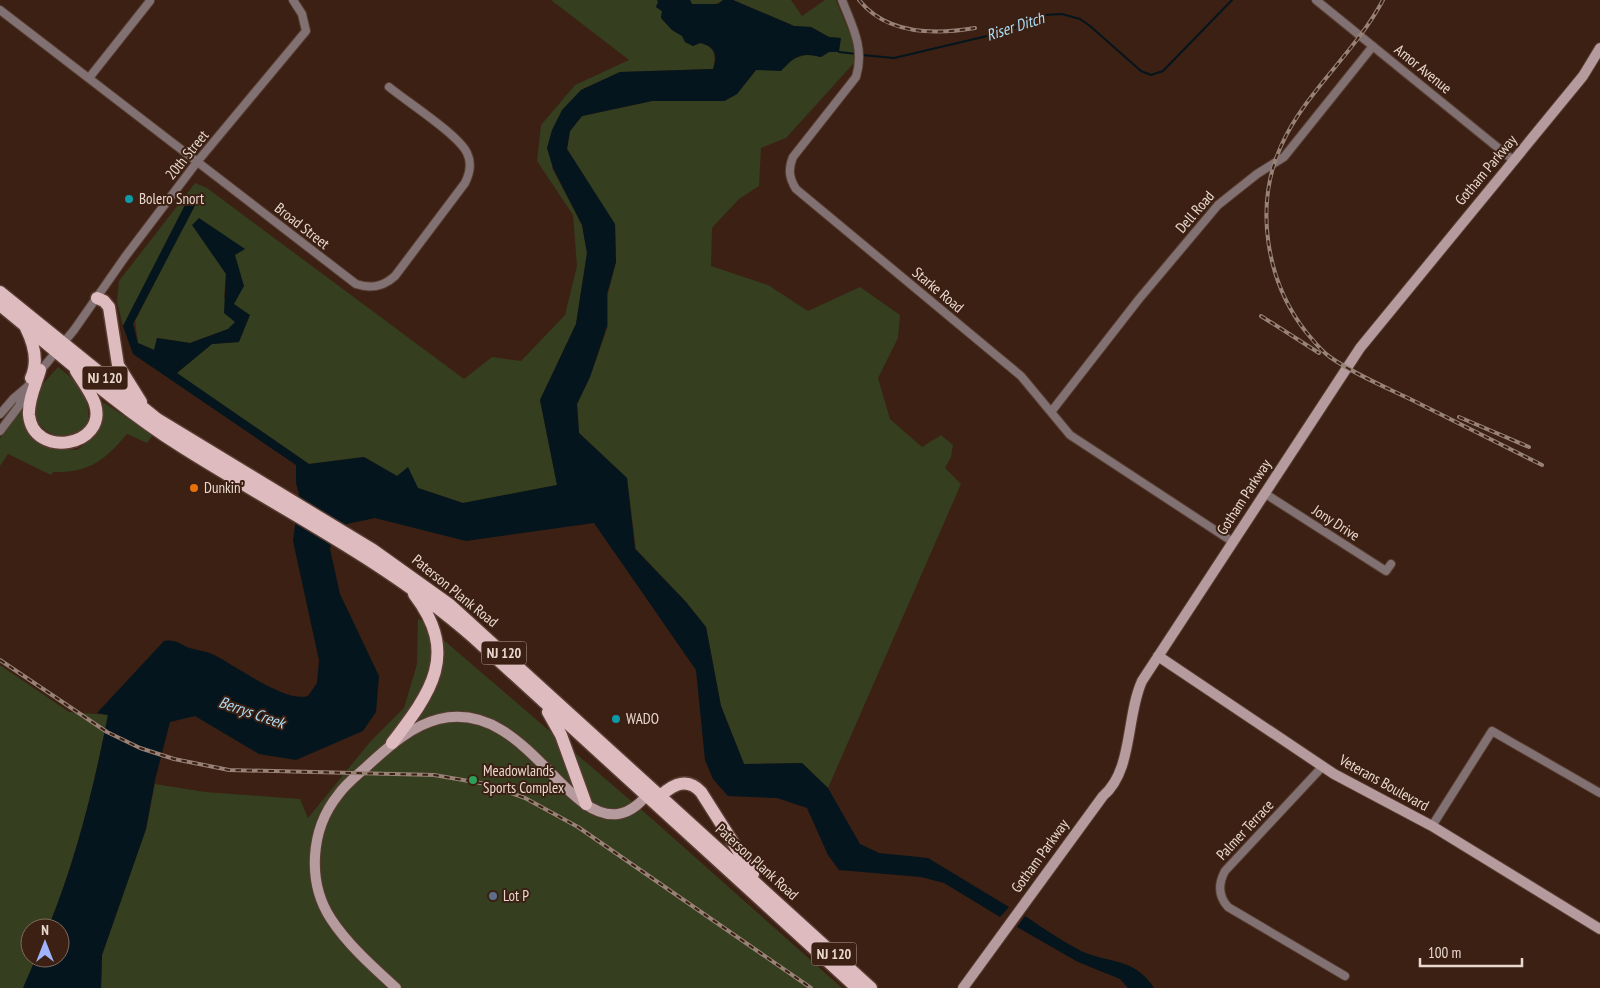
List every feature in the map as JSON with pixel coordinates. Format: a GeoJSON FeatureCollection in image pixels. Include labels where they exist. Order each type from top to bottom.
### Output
{"type":"FeatureCollection","features":[{"type":"Feature","properties":{"kind":"main road","name":"Paterson Plank Road"},"geometry":{"type":"LineString","coordinates":[[0,292],[59,347],[70,362],[164,436],[403,570],[455,609],[857,988]]}},
{"type":"Feature","properties":{"kind":"main road"},"geometry":{"type":"LineString","coordinates":[[97,298],[104,301],[110,311],[116,355],[120,369],[147,412]]}},
{"type":"Feature","properties":{"kind":"main road","name":"Paterson Plank Road"},"geometry":{"type":"LineString","coordinates":[[0,304],[25,326],[59,347],[147,412],[291,506]]}},
{"type":"Feature","properties":{"kind":"main road"},"geometry":{"type":"LineString","coordinates":[[25,326],[32,339],[35,356],[34,371],[27,387]]}},
{"type":"Feature","properties":{"kind":"main road"},"geometry":{"type":"LineString","coordinates":[[40,370],[30,406],[31,422],[39,434],[48,441],[59,444],[71,443],[89,431],[94,421],[96,410],[93,399],[70,362]]}},
{"type":"Feature","properties":{"kind":"main road","name":"Paterson Plank Road"},"geometry":{"type":"LineString","coordinates":[[341,536],[464,629],[538,697],[764,890],[871,988]]}},
{"type":"Feature","properties":{"kind":"main road"},"geometry":{"type":"LineString","coordinates":[[392,743],[426,696],[438,656],[436,636],[431,620],[404,582]]}},
{"type":"Feature","properties":{"kind":"main road"},"geometry":{"type":"LineString","coordinates":[[538,697],[561,734],[586,804]]}},
{"type":"Feature","properties":{"kind":"main road"},"geometry":{"type":"LineString","coordinates":[[654,795],[681,783],[690,784],[698,789],[764,890]]}},
{"type":"Feature","properties":{"kind":"street","name":"20th Street"},"geometry":{"type":"LineString","coordinates":[[27,387],[97,298],[125,257],[197,162],[255,95],[306,31],[302,14],[293,0]]}},
{"type":"Feature","properties":{"kind":"street","name":"Starke Road"},"geometry":{"type":"LineString","coordinates":[[842,0],[858,39],[859,68],[856,77],[793,157],[789,170],[792,183],[798,191],[1021,376],[1070,435],[1233,542]]}},
{"type":"Feature","properties":{"kind":"street","name":"Amor Avenue"},"geometry":{"type":"LineString","coordinates":[[1316,0],[1513,160]]}},
{"type":"Feature","properties":{"kind":"street"},"geometry":{"type":"LineString","coordinates":[[88,78],[150,1]]}},
{"type":"Feature","properties":{"kind":"street","name":"Broad Street"},"geometry":{"type":"LineString","coordinates":[[0,10],[356,284],[369,288],[383,285],[395,276],[465,183],[470,168],[468,154],[459,142],[389,88]]}},
{"type":"Feature","properties":{"kind":"street","name":"Dell Road"},"geometry":{"type":"LineString","coordinates":[[1051,412],[1139,300],[1218,205],[1257,174],[1284,157],[1373,46]]}},
{"type":"Feature","properties":{"kind":"street","name":"Gotham Parkway"},"geometry":{"type":"LineString","coordinates":[[963,988],[1102,796],[1113,788],[1122,764],[1138,690],[1158,656],[1360,348],[1583,76],[1600,48]]}},
{"type":"Feature","properties":{"kind":"street"},"geometry":{"type":"LineString","coordinates":[[0,414],[27,387]]}},
{"type":"Feature","properties":{"kind":"street"},"geometry":{"type":"LineString","coordinates":[[0,430],[19,406],[27,387]]}},
{"type":"Feature","properties":{"kind":"street","name":"Jony Drive"},"geometry":{"type":"LineString","coordinates":[[1264,493],[1386,571],[1391,564]]}},
{"type":"Feature","properties":{"kind":"street","name":"Veterans Boulevard"},"geometry":{"type":"LineString","coordinates":[[1158,656],[1323,766],[1432,826],[1600,929]]}},
{"type":"Feature","properties":{"kind":"street"},"geometry":{"type":"LineString","coordinates":[[396,988],[350,943],[330,918],[318,888],[315,862],[320,828],[336,796],[392,743],[422,725],[438,719],[462,717],[486,721],[508,734],[586,804],[601,812],[616,814],[630,809],[654,795]]}},
{"type":"Feature","properties":{"kind":"street"},"geometry":{"type":"LineString","coordinates":[[1432,826],[1492,730],[1600,793]]}},
{"type":"Feature","properties":{"kind":"street","name":"Palmer Terrace"},"geometry":{"type":"LineString","coordinates":[[1323,766],[1225,871],[1220,891],[1228,907],[1345,976]]}},
{"type":"Feature","properties":{"kind":"green space"},"geometry":{"type":"Polygon","coordinates":[[[551,0],[657,0],[659,2],[656,7],[662,11],[661,18],[672,30],[683,36],[685,42],[693,46],[700,43],[709,46],[715,59],[713,69],[620,72],[581,90],[552,168],[582,225],[587,253],[576,324],[540,400],[557,485],[463,503],[418,488],[364,457],[309,464],[176,373],[212,344],[239,342],[234,304],[235,254],[245,249],[218,260],[226,274],[224,297],[236,322],[228,329],[190,343],[157,338],[155,350],[138,343],[135,321],[198,198],[187,202],[123,326],[117,302],[119,281],[195,183],[207,188],[464,379],[492,357],[521,361],[565,315],[577,266],[573,215],[537,161],[541,125],[575,85],[629,60],[551,0]]]}},
{"type":"Feature","properties":{"kind":"green space"},"geometry":{"type":"Polygon","coordinates":[[[690,0],[723,0],[716,4],[704,5],[692,4],[690,0]]]}},
{"type":"Feature","properties":{"kind":"green space"},"geometry":{"type":"Polygon","coordinates":[[[733,0],[791,0],[802,16],[825,0],[836,0],[854,44],[854,63],[786,138],[761,148],[759,186],[739,199],[712,228],[711,266],[768,285],[808,311],[860,287],[900,315],[898,338],[878,378],[890,419],[922,447],[941,435],[953,445],[951,457],[945,468],[961,484],[828,788],[802,763],[744,764],[721,706],[706,627],[686,602],[636,549],[627,478],[579,433],[577,404],[590,377],[608,326],[608,294],[616,262],[615,225],[567,149],[570,131],[582,116],[652,101],[725,101],[737,94],[756,70],[809,54],[821,57],[829,52],[840,38],[829,37],[811,27],[794,26],[733,0]]]}},
{"type":"Feature","properties":{"kind":"green space"},"geometry":{"type":"Polygon","coordinates":[[[58,367],[82,390],[87,404],[88,423],[77,434],[69,437],[53,435],[46,430],[40,425],[34,410],[37,392],[58,367]]]}},
{"type":"Feature","properties":{"kind":"green space"},"geometry":{"type":"Polygon","coordinates":[[[103,402],[153,435],[147,443],[127,434],[95,464],[77,470],[53,472],[51,475],[8,454],[0,466],[0,438],[23,407],[28,428],[51,448],[77,450],[90,440],[98,430],[102,418],[103,402]]]}},
{"type":"Feature","properties":{"kind":"green space","name":"Meadowlands Sports Complex"},"geometry":{"type":"Polygon","coordinates":[[[418,618],[651,818],[842,988],[101,988],[102,955],[146,829],[155,784],[205,792],[300,799],[308,818],[370,742],[404,708],[417,664],[418,618]]]}},
{"type":"Feature","properties":{"kind":"green space"},"geometry":{"type":"Polygon","coordinates":[[[0,665],[69,712],[108,715],[97,769],[76,849],[52,918],[20,918],[20,968],[32,968],[23,988],[0,988],[0,665]]]}},
{"type":"Feature","properties":{"kind":"water","name":"Berrys Creek"},"geometry":{"type":"Polygon","coordinates":[[[657,0],[690,0],[692,4],[718,4],[723,0],[733,0],[794,26],[811,27],[829,37],[841,38],[839,52],[829,52],[821,57],[798,56],[781,71],[756,70],[737,94],[724,101],[652,101],[582,116],[570,131],[567,149],[615,224],[616,262],[607,294],[607,326],[590,377],[577,404],[579,433],[627,478],[635,549],[686,602],[706,627],[721,706],[744,764],[802,763],[828,788],[860,844],[879,853],[928,858],[1009,907],[1000,917],[944,883],[921,877],[839,870],[828,855],[807,808],[777,798],[728,796],[713,779],[705,760],[696,670],[594,523],[466,541],[375,518],[347,524],[334,531],[330,549],[340,594],[379,676],[376,712],[363,731],[296,760],[259,754],[195,716],[170,722],[155,780],[146,829],[102,955],[101,988],[23,988],[32,968],[70,968],[70,918],[52,918],[76,850],[97,769],[108,715],[97,713],[164,641],[174,641],[189,648],[212,654],[286,694],[298,697],[308,696],[317,683],[319,660],[293,541],[299,494],[296,483],[296,465],[133,354],[123,326],[187,201],[199,198],[133,324],[138,343],[154,350],[157,338],[190,343],[228,329],[235,322],[224,313],[226,274],[192,225],[199,218],[245,249],[235,255],[244,286],[234,304],[250,315],[239,342],[212,344],[177,373],[309,464],[364,457],[397,476],[408,467],[418,488],[463,503],[557,485],[540,400],[576,324],[587,253],[582,225],[553,168],[547,148],[552,130],[562,110],[581,90],[620,72],[713,69],[715,55],[712,49],[705,44],[700,43],[693,46],[685,42],[682,36],[672,30],[661,18],[662,11],[656,7],[657,0]]]}},
{"type":"Feature","properties":{"kind":"water"},"geometry":{"type":"Polygon","coordinates":[[[1025,916],[1081,951],[1130,966],[1146,978],[1154,988],[1128,988],[1120,979],[1078,962],[1017,927],[1025,916]]]}},
{"type":"Feature","properties":{"kind":"waterway","name":"Riser Ditch"},"geometry":{"type":"LineString","coordinates":[[862,55],[894,58],[1004,32],[1045,15],[1062,14],[1080,19],[1141,71],[1151,75],[1163,71],[1232,0]]}},
{"type":"Feature","properties":{"kind":"waterway","name":"Riser Ditch"},"geometry":{"type":"LineString","coordinates":[[839,52],[857,54]]}},
{"type":"Feature","properties":{"kind":"railway"},"geometry":{"type":"LineString","coordinates":[[859,0],[870,12],[883,20],[912,30],[944,32],[975,28]]}},
{"type":"Feature","properties":{"kind":"railway"},"geometry":{"type":"LineString","coordinates":[[1383,0],[1359,38],[1303,108],[1281,146],[1273,169],[1268,193],[1266,218],[1273,267],[1281,290],[1292,312],[1320,349],[1330,357],[1349,369],[1542,465]]}},
{"type":"Feature","properties":{"kind":"railway"},"geometry":{"type":"LineString","coordinates":[[1261,316],[1319,353]]}},
{"type":"Feature","properties":{"kind":"railway"},"geometry":{"type":"LineString","coordinates":[[1459,417],[1529,447]]}},
{"type":"Feature","properties":{"kind":"railway"},"geometry":{"type":"LineString","coordinates":[[0,660],[107,732],[140,748],[174,759],[229,770],[434,775],[486,784],[525,798],[578,827],[811,988]]}},
{"type":"Feature","properties":{"kind":"place","name":"Bolero Snort"},"geometry":{"type":"Point","coordinates":[129,199]}},
{"type":"Feature","properties":{"kind":"place","name":"Dunkin'"},"geometry":{"type":"Point","coordinates":[194,488]}},
{"type":"Feature","properties":{"kind":"place","name":"WADO"},"geometry":{"type":"Point","coordinates":[616,719]}},
{"type":"Feature","properties":{"kind":"place","name":"Meadowlands Sports Complex"},"geometry":{"type":"Point","coordinates":[473,780]}},
{"type":"Feature","properties":{"kind":"place","name":"Lot P"},"geometry":{"type":"Point","coordinates":[493,896]}}]}
